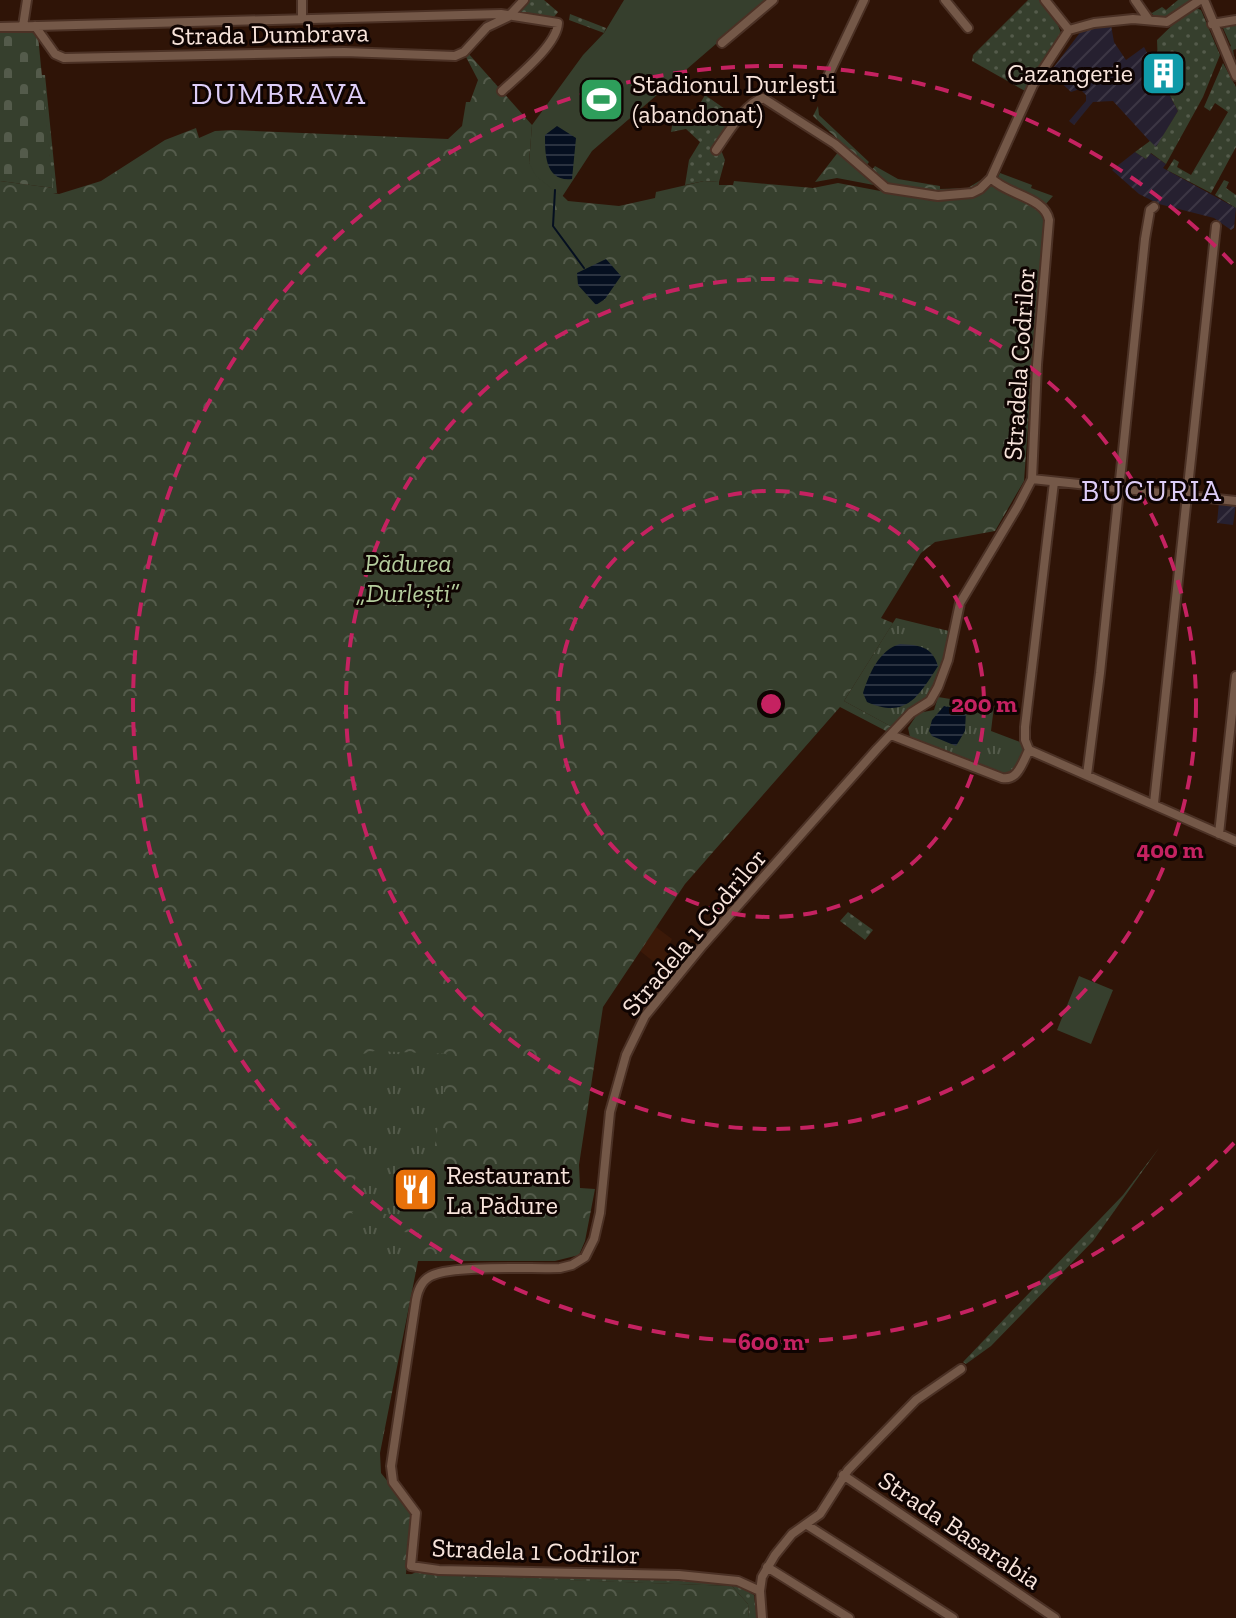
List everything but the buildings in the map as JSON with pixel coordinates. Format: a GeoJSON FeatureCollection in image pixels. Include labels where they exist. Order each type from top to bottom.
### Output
{"type":"FeatureCollection","features":[{"type":"Feature","properties":{"kind":"street"},"geometry":{"type":"LineString","coordinates":[[23,26],[27,0]]}},
{"type":"Feature","properties":{"kind":"street"},"geometry":{"type":"LineString","coordinates":[[302,0],[302,18]]}},
{"type":"Feature","properties":{"kind":"street","name":"Strada Dumbrava"},"geometry":{"type":"LineString","coordinates":[[35,26],[55,54],[64,58],[344,52],[455,56],[464,52],[487,27],[508,17],[524,0]]}},
{"type":"Feature","properties":{"kind":"street"},"geometry":{"type":"LineString","coordinates":[[722,43],[773,0]]}},
{"type":"Feature","properties":{"kind":"street"},"geometry":{"type":"LineString","coordinates":[[828,76],[864,0]]}},
{"type":"Feature","properties":{"kind":"street"},"geometry":{"type":"LineString","coordinates":[[945,0],[968,28]]}},
{"type":"Feature","properties":{"kind":"street"},"geometry":{"type":"LineString","coordinates":[[1045,0],[1069,30]]}},
{"type":"Feature","properties":{"kind":"street"},"geometry":{"type":"LineString","coordinates":[[1135,0],[1149,20]]}},
{"type":"Feature","properties":{"kind":"street"},"geometry":{"type":"LineString","coordinates":[[716,150],[734,124],[760,97],[835,144],[886,188],[938,196],[972,193],[991,178],[1033,85],[1069,30],[1094,23],[1133,19],[1167,22],[1202,0],[1236,76]]}},
{"type":"Feature","properties":{"kind":"street"},"geometry":{"type":"LineString","coordinates":[[0,27],[501,14],[555,21],[559,27],[545,48],[502,91]]}},
{"type":"Feature","properties":{"kind":"street"},"geometry":{"type":"LineString","coordinates":[[1212,24],[1236,20]]}},
{"type":"Feature","properties":{"kind":"street","name":"Stradela Codrilor"},"geometry":{"type":"LineString","coordinates":[[891,735],[911,713],[934,695],[948,660],[960,603],[1032,479],[1037,365],[1049,220],[1048,213],[1041,205],[1000,187],[991,178]]}},
{"type":"Feature","properties":{"kind":"street"},"geometry":{"type":"LineString","coordinates":[[1087,775],[1145,239],[1150,210],[1154,207]]}},
{"type":"Feature","properties":{"kind":"street"},"geometry":{"type":"LineString","coordinates":[[1154,803],[1216,226]]}},
{"type":"Feature","properties":{"kind":"street"},"geometry":{"type":"LineString","coordinates":[[1032,479],[1236,501]]}},
{"type":"Feature","properties":{"kind":"street"},"geometry":{"type":"LineString","coordinates":[[1054,482],[1025,727],[1029,750],[1236,841]]}},
{"type":"Feature","properties":{"kind":"street"},"geometry":{"type":"LineString","coordinates":[[1219,834],[1236,676]]}},
{"type":"Feature","properties":{"kind":"street"},"geometry":{"type":"LineString","coordinates":[[891,735],[1006,780],[1016,775],[1029,750]]}},
{"type":"Feature","properties":{"kind":"street","name":"Stradela 1 Codrilor"},"geometry":{"type":"LineString","coordinates":[[760,1591],[738,1581],[679,1575],[439,1570],[411,1566],[416,1513],[393,1482],[391,1466],[416,1300],[420,1286],[436,1273],[560,1268],[573,1265],[585,1257],[598,1227],[607,1128],[616,1086],[626,1055],[645,1016],[703,945],[891,735]]}},
{"type":"Feature","properties":{"kind":"street"},"geometry":{"type":"LineString","coordinates":[[762,1618],[762,1577],[786,1540],[825,1508],[843,1475],[916,1400],[961,1369]]}},
{"type":"Feature","properties":{"kind":"street","name":"Strada Basarabia"},"geometry":{"type":"LineString","coordinates":[[843,1475],[1055,1618]]}},
{"type":"Feature","properties":{"kind":"street"},"geometry":{"type":"LineString","coordinates":[[807,1525],[953,1618]]}},
{"type":"Feature","properties":{"kind":"street"},"geometry":{"type":"LineString","coordinates":[[767,1567],[849,1618]]}},
{"type":"Feature","properties":{"kind":"shaded area"},"geometry":{"type":"Polygon","coordinates":[[[1111,25],[1114,42],[1126,60],[1144,47],[1178,111],[1156,148],[1113,101],[1093,102],[1074,125],[1069,121],[1086,101],[1086,95],[1080,89],[1071,92],[1050,72],[1082,30],[1111,25]]]}},
{"type":"Feature","properties":{"kind":"shaded area"},"geometry":{"type":"Polygon","coordinates":[[[1135,152],[1146,159],[1150,153],[1166,164],[1163,168],[1236,208],[1234,228],[1231,230],[1214,218],[1159,204],[1139,194],[1112,170],[1135,152]]]}},
{"type":"Feature","properties":{"kind":"shaded area"},"geometry":{"type":"Polygon","coordinates":[[[1219,502],[1236,504],[1233,525],[1217,523],[1219,502]]]}},
{"type":"Feature","properties":{"kind":"shaded area"},"geometry":{"type":"Polygon","coordinates":[[[656,927],[672,939],[670,943],[685,956],[665,978],[652,966],[654,962],[640,951],[656,927]]]}},
{"type":"Feature","properties":{"kind":"green space"},"geometry":{"type":"Polygon","coordinates":[[[528,0],[544,0],[558,12],[554,17],[515,14],[528,0]]]}},
{"type":"Feature","properties":{"kind":"green space","name":"Stadionul Durlești (abandonat)"},"geometry":{"type":"Polygon","coordinates":[[[624,0],[767,0],[592,151],[562,197],[536,176],[529,163],[532,125],[583,55],[604,33],[624,0]]]}},
{"type":"Feature","properties":{"kind":"green space"},"geometry":{"type":"Polygon","coordinates":[[[1028,0],[1039,0],[1061,33],[1025,91],[972,61],[973,55],[1028,0]]]}},
{"type":"Feature","properties":{"kind":"green space"},"geometry":{"type":"Polygon","coordinates":[[[1178,0],[1192,0],[1170,18],[1157,18],[1146,9],[1152,13],[1162,7],[1166,10],[1178,0]]]}},
{"type":"Feature","properties":{"kind":"green space"},"geometry":{"type":"Polygon","coordinates":[[[1201,10],[1220,55],[1203,97],[1166,164],[1151,153],[1146,159],[1135,152],[1150,141],[1156,147],[1178,111],[1155,67],[1158,65],[1157,40],[1187,11],[1201,10]]]}},
{"type":"Feature","properties":{"kind":"green space"},"geometry":{"type":"Polygon","coordinates":[[[570,14],[606,28],[604,33],[569,20],[570,14]]]}},
{"type":"Feature","properties":{"kind":"green space"},"geometry":{"type":"Polygon","coordinates":[[[1226,22],[1236,22],[1236,49],[1233,50],[1236,66],[1223,28],[1226,22]]]}},
{"type":"Feature","properties":{"kind":"green space"},"geometry":{"type":"Polygon","coordinates":[[[0,32],[34,32],[38,36],[53,188],[0,181],[0,32]]]}},
{"type":"Feature","properties":{"kind":"green space","name":"Pădurea „Durlești”"},"geometry":{"type":"Polygon","coordinates":[[[468,53],[532,125],[529,163],[568,201],[619,206],[655,198],[656,192],[704,181],[719,182],[719,185],[733,185],[734,181],[813,188],[838,183],[933,201],[975,196],[992,185],[1039,208],[1044,215],[1024,481],[995,531],[935,542],[921,553],[881,618],[893,623],[844,701],[894,728],[888,732],[840,707],[685,884],[603,1007],[579,1165],[580,1188],[595,1189],[585,1241],[579,1255],[555,1261],[418,1261],[380,1453],[381,1473],[411,1510],[406,1574],[732,1586],[748,1604],[749,1618],[0,1618],[0,181],[53,188],[53,193],[59,194],[101,181],[165,140],[196,128],[199,138],[215,131],[233,130],[448,139],[462,126],[466,102],[470,102],[478,80],[465,55],[468,53]]]}},
{"type":"Feature","properties":{"kind":"green space"},"geometry":{"type":"Polygon","coordinates":[[[1223,63],[1236,87],[1236,147],[1211,193],[1167,170],[1174,159],[1179,162],[1177,167],[1191,175],[1228,112],[1215,103],[1210,111],[1204,107],[1223,63]]]}},
{"type":"Feature","properties":{"kind":"green space"},"geometry":{"type":"Polygon","coordinates":[[[41,75],[45,75],[57,193],[53,193],[41,75]]]}},
{"type":"Feature","properties":{"kind":"green space"},"geometry":{"type":"Polygon","coordinates":[[[705,95],[725,109],[723,115],[735,119],[735,126],[721,150],[725,160],[719,182],[685,185],[689,160],[700,142],[686,129],[671,132],[674,112],[697,109],[705,95]]]}},
{"type":"Feature","properties":{"kind":"green space"},"geometry":{"type":"Polygon","coordinates":[[[818,106],[819,115],[869,162],[866,166],[813,116],[818,106]]]}},
{"type":"Feature","properties":{"kind":"green space"},"geometry":{"type":"Polygon","coordinates":[[[839,151],[879,186],[837,178],[815,182],[839,151]]]}},
{"type":"Feature","properties":{"kind":"green space"},"geometry":{"type":"Polygon","coordinates":[[[875,166],[898,179],[940,186],[940,189],[968,188],[984,178],[986,180],[972,190],[937,194],[887,184],[870,172],[875,166]]]}},
{"type":"Feature","properties":{"kind":"green space"},"geometry":{"type":"Polygon","coordinates":[[[1000,173],[1053,196],[1045,205],[1000,185],[996,181],[1000,173]]]}},
{"type":"Feature","properties":{"kind":"green space"},"geometry":{"type":"Polygon","coordinates":[[[1224,180],[1229,182],[1226,188],[1236,195],[1236,208],[1215,195],[1224,180]]]}},
{"type":"Feature","properties":{"kind":"green space"},"geometry":{"type":"Polygon","coordinates":[[[896,618],[949,631],[942,665],[929,696],[892,727],[844,701],[896,618]]]}},
{"type":"Feature","properties":{"kind":"green space"},"geometry":{"type":"Polygon","coordinates":[[[938,697],[994,706],[991,731],[1023,743],[1023,751],[1011,774],[1006,775],[910,737],[908,728],[918,713],[934,710],[938,697]]]}},
{"type":"Feature","properties":{"kind":"green space"},"geometry":{"type":"Polygon","coordinates":[[[848,912],[873,930],[865,940],[840,921],[848,912]]]}},
{"type":"Feature","properties":{"kind":"green space"},"geometry":{"type":"Polygon","coordinates":[[[1079,976],[1113,990],[1091,1044],[1057,1030],[1079,976]]]}},
{"type":"Feature","properties":{"kind":"green space"},"geometry":{"type":"Polygon","coordinates":[[[374,1051],[450,1054],[422,1223],[398,1219],[351,1200],[363,1141],[363,1054],[374,1051]]]}},
{"type":"Feature","properties":{"kind":"green space"},"geometry":{"type":"Polygon","coordinates":[[[1159,1148],[1093,1241],[991,1346],[966,1364],[963,1362],[1123,1195],[1159,1148]]]}},
{"type":"Feature","properties":{"kind":"green space"},"geometry":{"type":"Polygon","coordinates":[[[352,1212],[367,1212],[402,1232],[421,1233],[421,1261],[369,1260],[352,1212]]]}},
{"type":"Feature","properties":{"kind":"green space"},"geometry":{"type":"Polygon","coordinates":[[[418,1571],[687,1577],[738,1585],[754,1595],[757,1618],[749,1618],[748,1604],[732,1586],[410,1575],[418,1571]]]}},
{"type":"Feature","properties":{"kind":"water"},"geometry":{"type":"Polygon","coordinates":[[[557,126],[576,138],[572,179],[556,176],[548,165],[545,135],[557,126]]]}},
{"type":"Feature","properties":{"kind":"water"},"geometry":{"type":"Polygon","coordinates":[[[606,259],[621,276],[605,299],[596,305],[578,285],[577,273],[606,259]]]}},
{"type":"Feature","properties":{"kind":"water"},"geometry":{"type":"Polygon","coordinates":[[[900,644],[924,648],[932,654],[938,666],[910,702],[892,708],[867,702],[863,693],[872,671],[886,652],[900,644]]]}},
{"type":"Feature","properties":{"kind":"water"},"geometry":{"type":"Polygon","coordinates":[[[944,706],[966,710],[965,731],[956,746],[932,736],[929,731],[932,720],[944,706]]]}},
{"type":"Feature","properties":{"kind":"waterway"},"geometry":{"type":"LineString","coordinates":[[555,190],[553,226],[584,268]]}},
{"type":"Feature","properties":{"kind":"place","name":"Cazangerie"},"geometry":{"type":"Point","coordinates":[1164,73]}},
{"type":"Feature","properties":{"kind":"place","name":"Stadionul Durlești (abandonat)"},"geometry":{"type":"Point","coordinates":[601,99]}},
{"type":"Feature","properties":{"kind":"place","name":"Restaurant La Pădure"},"geometry":{"type":"Point","coordinates":[415,1190]}},
{"type":"Feature","properties":{"kind":"district","name":"DUMBRAVA"},"geometry":{"type":"Point","coordinates":[279,94]}},
{"type":"Feature","properties":{"kind":"district","name":"BUCURIA"},"geometry":{"type":"Point","coordinates":[1152,491]}}]}
